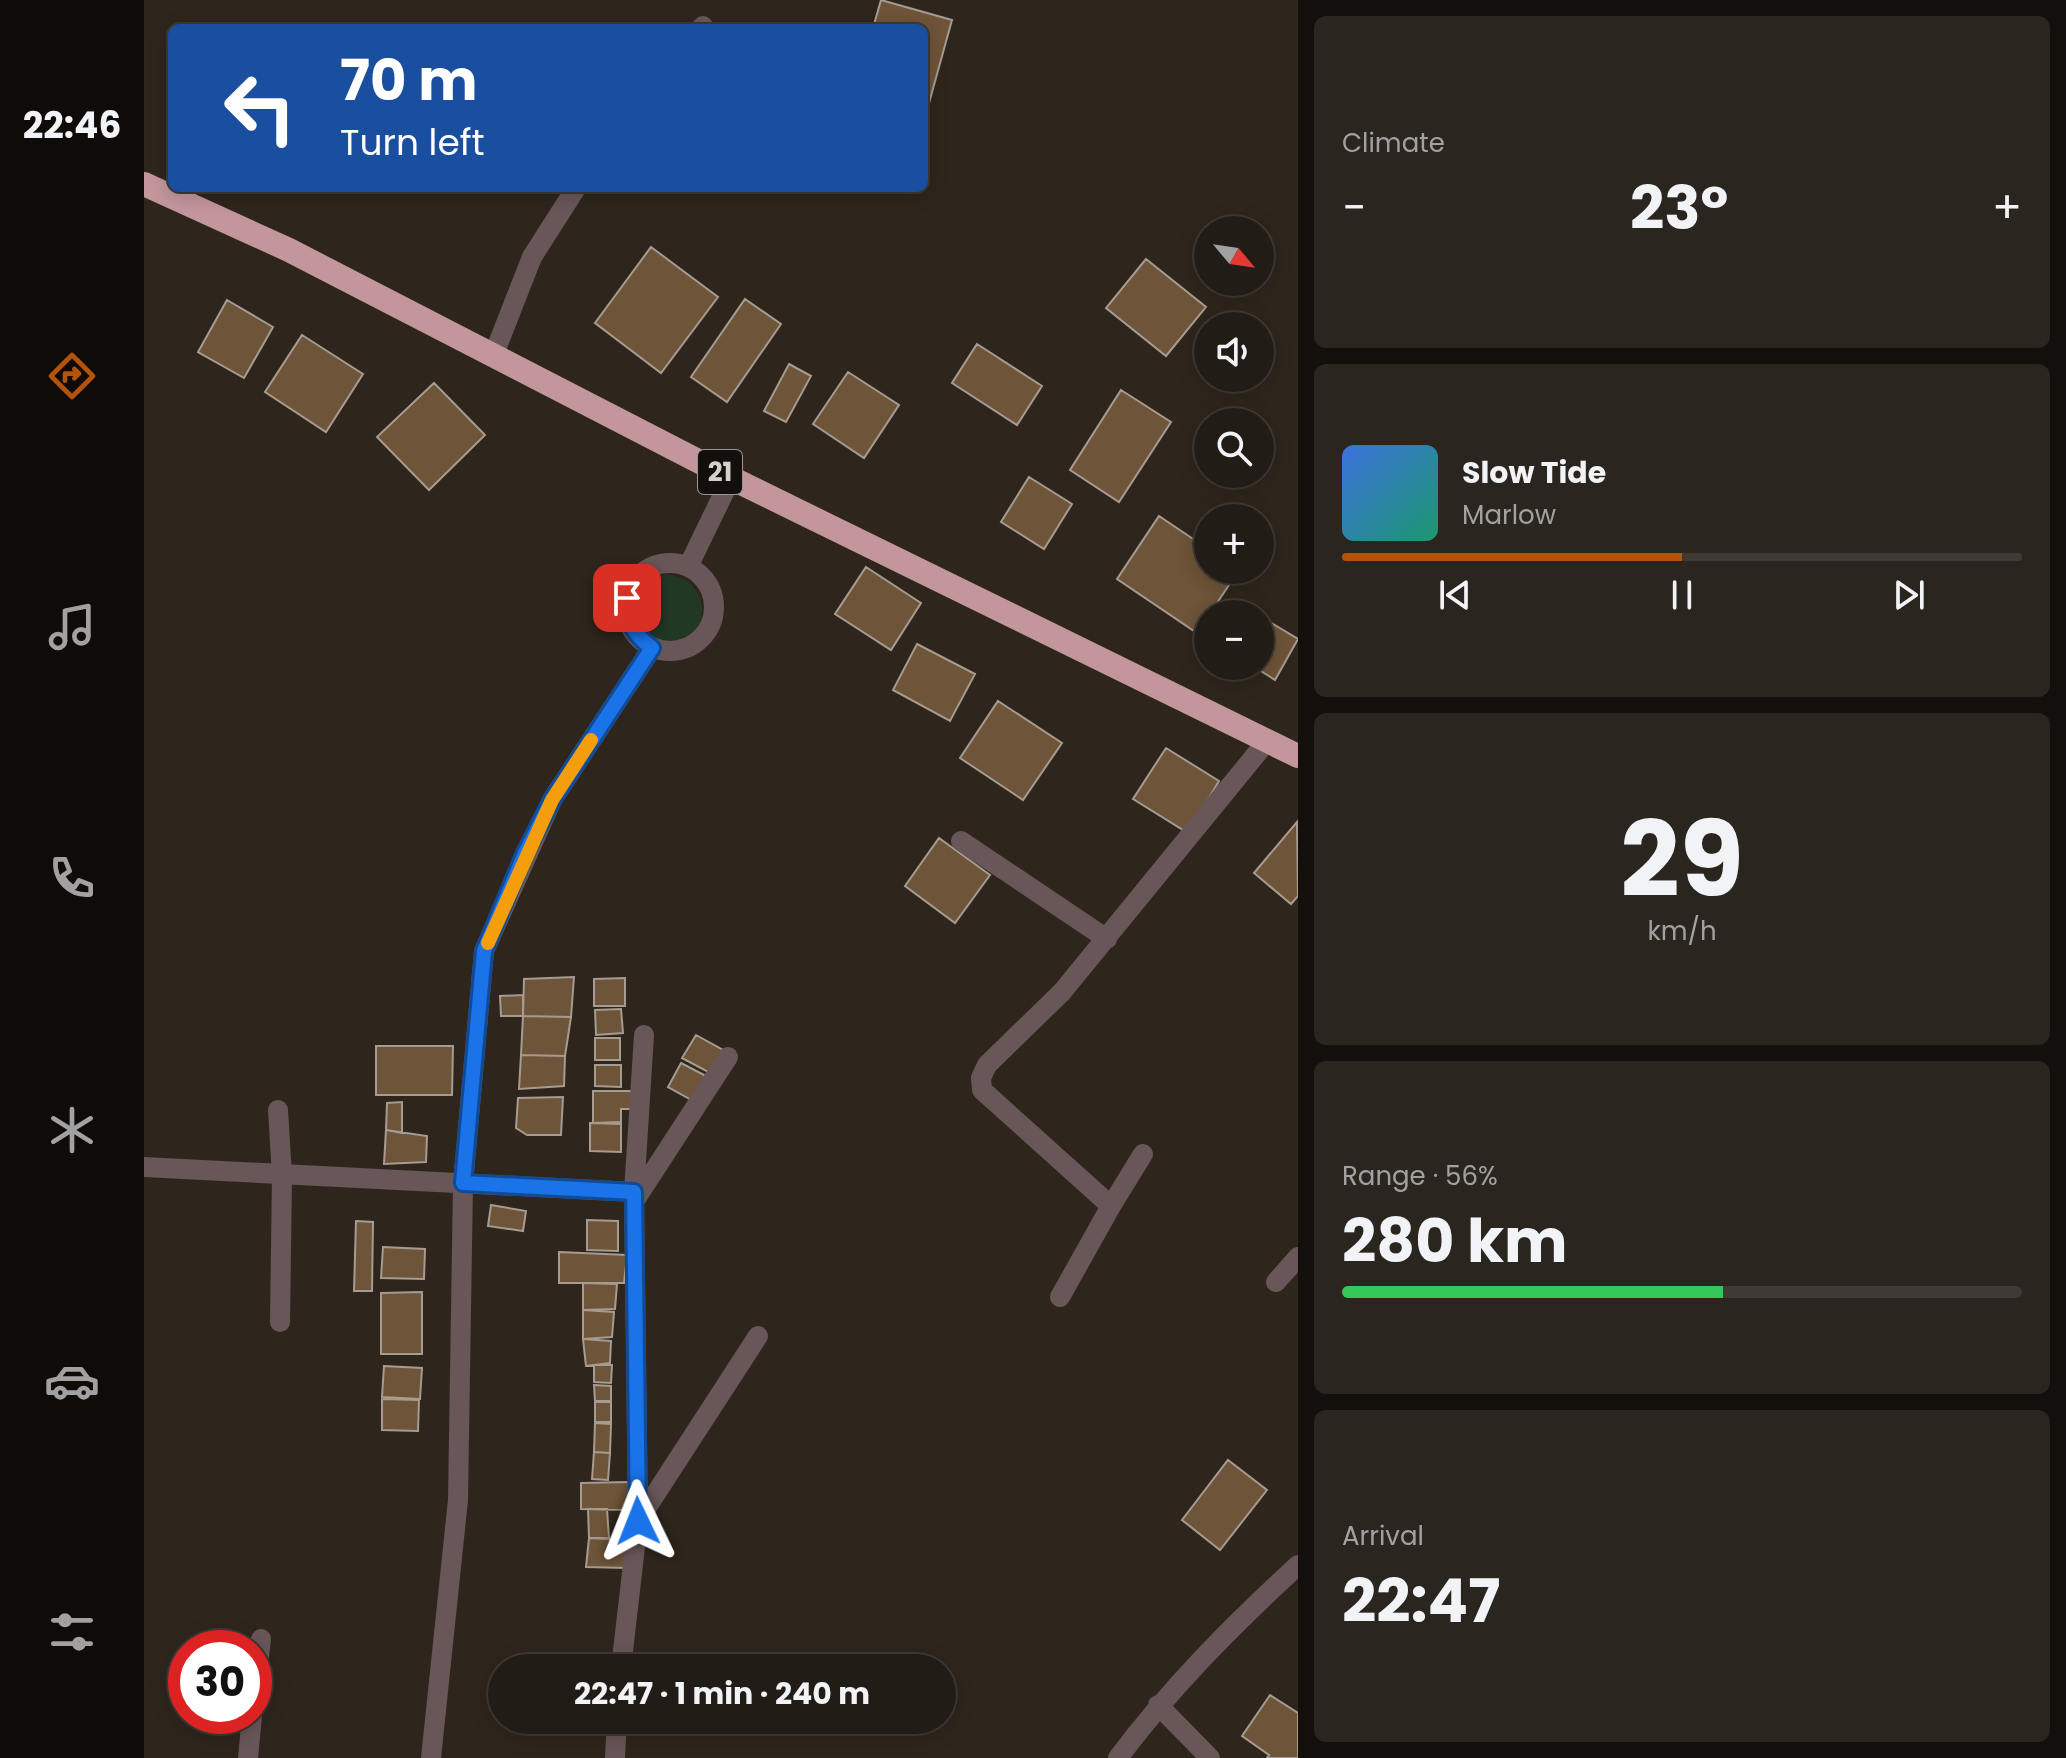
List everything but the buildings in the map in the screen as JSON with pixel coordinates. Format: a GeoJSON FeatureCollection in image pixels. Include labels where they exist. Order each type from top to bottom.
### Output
{"type":"FeatureCollection","features":[{"type":"Feature","properties":{"kind":"highway","name":"21"},"geometry":{"type":"LineString","coordinates":[[144,184],[289,250],[731,478],[1298,756]]}},
{"type":"Feature","properties":{"kind":"street"},"geometry":{"type":"LineString","coordinates":[[494,354],[532,257],[573,192]]}},
{"type":"Feature","properties":{"kind":"street"},"geometry":{"type":"LineString","coordinates":[[688,567],[731,478]]}},
{"type":"Feature","properties":{"kind":"street"},"geometry":{"type":"LineString","coordinates":[[669,563],[688,567],[704,579],[713,596],[713,616],[705,634],[680,649],[671,652],[652,648],[636,636],[627,618],[631,589],[650,568],[669,563]]}},
{"type":"Feature","properties":{"kind":"street"},"geometry":{"type":"LineString","coordinates":[[431,1758],[458,1500],[463,1183],[484,951],[525,853],[552,800],[652,648]]}},
{"type":"Feature","properties":{"kind":"street"},"geometry":{"type":"LineString","coordinates":[[1111,1206],[982,1090],[981,1078],[987,1065],[1062,992],[1107,939],[1267,741]]}},
{"type":"Feature","properties":{"kind":"street"},"geometry":{"type":"LineString","coordinates":[[961,841],[1107,939]]}},
{"type":"Feature","properties":{"kind":"street"},"geometry":{"type":"LineString","coordinates":[[623,1654],[638,1521],[635,1196],[644,1035]]}},
{"type":"Feature","properties":{"kind":"street"},"geometry":{"type":"LineString","coordinates":[[635,1196],[728,1057]]}},
{"type":"Feature","properties":{"kind":"street"},"geometry":{"type":"LineString","coordinates":[[278,1110],[282,1176],[280,1322]]}},
{"type":"Feature","properties":{"kind":"street"},"geometry":{"type":"LineString","coordinates":[[1060,1297],[1143,1154]]}},
{"type":"Feature","properties":{"kind":"street"},"geometry":{"type":"LineString","coordinates":[[144,1167],[463,1183],[635,1196]]}},
{"type":"Feature","properties":{"kind":"street"},"geometry":{"type":"LineString","coordinates":[[1276,1282],[1298,1257]]}},
{"type":"Feature","properties":{"kind":"street"},"geometry":{"type":"LineString","coordinates":[[638,1521],[758,1336]]}},
{"type":"Feature","properties":{"kind":"street"},"geometry":{"type":"LineString","coordinates":[[1118,1758],[1158,1705],[1202,1655],[1298,1565]]}},
{"type":"Feature","properties":{"kind":"street"},"geometry":{"type":"LineString","coordinates":[[1158,1705],[1210,1758]]}},
{"type":"Feature","properties":{"kind":"street"},"geometry":{"type":"LineString","coordinates":[[248,1758],[250,1734]]}},
{"type":"Feature","properties":{"kind":"street"},"geometry":{"type":"LineString","coordinates":[[615,1758],[616,1734]]}},
{"type":"Feature","properties":{"kind":"green space"},"geometry":{"type":"Polygon","coordinates":[[[667,575],[692,585],[702,610],[692,635],[667,645],[642,635],[632,610],[642,585],[667,575]]]}},
{"type":"Feature","properties":{"kind":"slow traffic"},"geometry":{"type":"LineString","coordinates":[[488,943],[525,853],[552,800],[591,740]]}},
{"type":"Feature","properties":{"kind":"route"},"geometry":{"type":"LineString","coordinates":[[627,598],[627,618],[636,636],[652,648],[552,800],[525,853],[484,951],[463,1183],[626,1189],[634,1192],[638,1521]]}}]}
